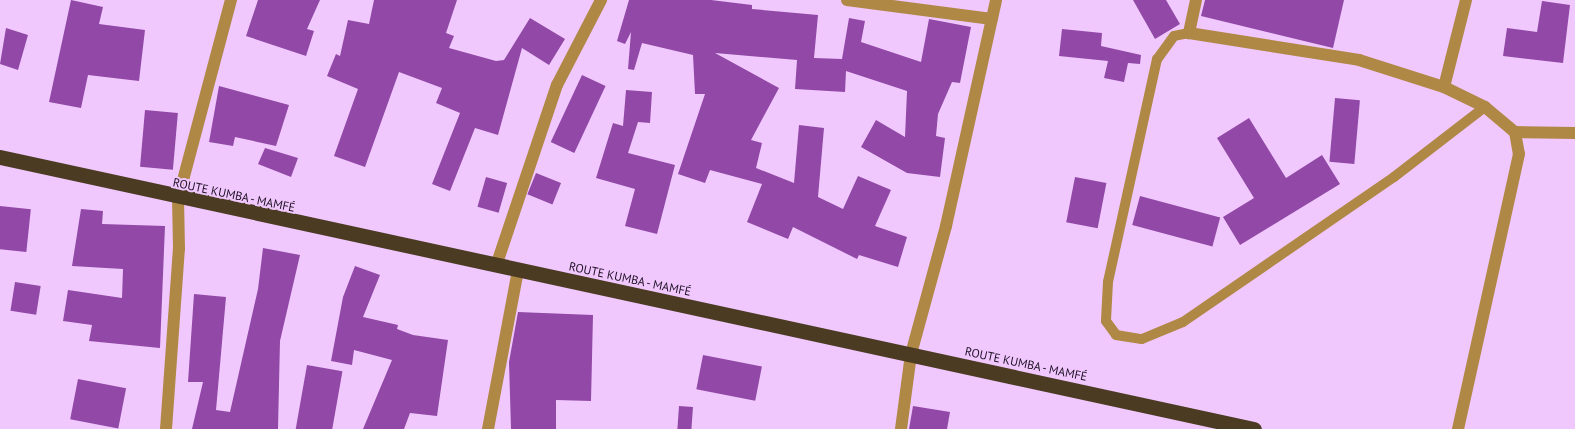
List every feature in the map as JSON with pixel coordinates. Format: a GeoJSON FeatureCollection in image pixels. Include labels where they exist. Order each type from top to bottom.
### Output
{"type":"FeatureCollection","features":[{"type":"Feature","properties":{"kind":"highway","name":"ROUTE KUMBA - MAMFÉ"},"geometry":{"type":"LineString","coordinates":[[0,157],[178,199],[911,354],[1254,429]]}},
{"type":"Feature","properties":{"kind":"street"},"geometry":{"type":"LineString","coordinates":[[166,429],[179,259],[178,199],[231,0]]}},
{"type":"Feature","properties":{"kind":"street"},"geometry":{"type":"LineString","coordinates":[[496,266],[558,85],[600,0]]}},
{"type":"Feature","properties":{"kind":"street"},"geometry":{"type":"LineString","coordinates":[[846,0],[992,19]]}},
{"type":"Feature","properties":{"kind":"street"},"geometry":{"type":"LineString","coordinates":[[901,429],[911,354],[946,226],[996,0]]}},
{"type":"Feature","properties":{"kind":"street"},"geometry":{"type":"LineString","coordinates":[[1196,0],[1189,33],[1359,60],[1444,87],[1485,107],[1514,132],[1519,154],[1458,429]]}},
{"type":"Feature","properties":{"kind":"street"},"geometry":{"type":"LineString","coordinates":[[1444,87],[1466,0]]}},
{"type":"Feature","properties":{"kind":"street"},"geometry":{"type":"LineString","coordinates":[[1514,132],[1575,133]]}},
{"type":"Feature","properties":{"kind":"street"},"geometry":{"type":"LineString","coordinates":[[488,429],[518,270]]}},
{"type":"Feature","properties":{"kind":"lane"},"geometry":{"type":"LineString","coordinates":[[1189,33],[1174,36],[1157,59],[1108,282],[1106,320],[1116,335],[1142,339],[1183,322],[1394,176],[1485,107]]}},
{"type":"Feature","properties":{"kind":"building"},"geometry":{"type":"Polygon","coordinates":[[[71,0],[103,7],[99,24],[145,30],[139,81],[88,75],[81,108],[49,102],[71,0]]]}},
{"type":"Feature","properties":{"kind":"building"},"geometry":{"type":"Polygon","coordinates":[[[258,0],[320,0],[307,29],[314,31],[306,56],[246,36],[258,0]]]}},
{"type":"Feature","properties":{"kind":"building"},"geometry":{"type":"Polygon","coordinates":[[[374,0],[457,0],[446,33],[454,36],[449,48],[496,61],[504,60],[530,18],[565,39],[549,65],[522,48],[498,135],[475,128],[450,191],[432,184],[460,113],[436,103],[442,88],[399,72],[365,167],[334,156],[358,89],[327,76],[336,54],[340,56],[348,20],[369,24],[374,0]]]}},
{"type":"Feature","properties":{"kind":"building"},"geometry":{"type":"Polygon","coordinates":[[[629,0],[711,0],[752,5],[752,9],[818,15],[814,58],[842,59],[849,18],[865,21],[861,42],[921,62],[929,19],[971,27],[960,83],[952,82],[938,114],[936,136],[945,138],[940,177],[907,173],[861,147],[876,120],[905,137],[907,91],[846,71],[845,92],[795,89],[797,60],[715,53],[779,88],[751,140],[762,143],[756,168],[794,183],[799,125],[824,128],[818,197],[843,209],[858,176],[891,190],[875,226],[907,237],[898,267],[859,255],[857,259],[793,227],[788,239],[747,222],[762,184],[710,170],[705,183],[678,174],[705,94],[695,94],[693,55],[642,43],[634,70],[628,69],[631,32],[625,44],[617,41],[629,0]]]}},
{"type":"Feature","properties":{"kind":"building"},"geometry":{"type":"Polygon","coordinates":[[[1133,0],[1166,0],[1180,24],[1155,39],[1133,0]]]}},
{"type":"Feature","properties":{"kind":"building"},"geometry":{"type":"Polygon","coordinates":[[[1205,0],[1344,0],[1333,48],[1201,16],[1205,0]]]}},
{"type":"Feature","properties":{"kind":"building"},"geometry":{"type":"Polygon","coordinates":[[[1542,1],[1570,5],[1563,63],[1503,56],[1507,28],[1537,32],[1542,1]]]}},
{"type":"Feature","properties":{"kind":"building"},"geometry":{"type":"Polygon","coordinates":[[[6,28],[28,35],[18,70],[0,64],[6,28]]]}},
{"type":"Feature","properties":{"kind":"building"},"geometry":{"type":"Polygon","coordinates":[[[1062,29],[1102,33],[1101,46],[1141,55],[1140,64],[1128,63],[1124,82],[1104,78],[1108,61],[1059,56],[1062,29]]]}},
{"type":"Feature","properties":{"kind":"building"},"geometry":{"type":"Polygon","coordinates":[[[582,75],[606,86],[574,153],[551,142],[582,75]]]}},
{"type":"Feature","properties":{"kind":"building"},"geometry":{"type":"Polygon","coordinates":[[[219,86],[289,105],[276,146],[235,137],[233,146],[209,142],[219,86]]]}},
{"type":"Feature","properties":{"kind":"building"},"geometry":{"type":"Polygon","coordinates":[[[626,90],[652,92],[650,123],[638,122],[628,153],[675,165],[657,234],[625,226],[635,189],[596,178],[613,123],[623,126],[626,90]]]}},
{"type":"Feature","properties":{"kind":"building"},"geometry":{"type":"Polygon","coordinates":[[[1335,98],[1360,100],[1354,164],[1329,162],[1335,98]]]}},
{"type":"Feature","properties":{"kind":"building"},"geometry":{"type":"Polygon","coordinates":[[[145,110],[178,113],[173,170],[140,167],[145,110]]]}},
{"type":"Feature","properties":{"kind":"building"},"geometry":{"type":"Polygon","coordinates":[[[1249,118],[1286,178],[1322,155],[1340,184],[1240,245],[1223,217],[1254,198],[1217,138],[1249,118]]]}},
{"type":"Feature","properties":{"kind":"building"},"geometry":{"type":"Polygon","coordinates":[[[265,148],[298,158],[291,177],[258,164],[265,148]]]}},
{"type":"Feature","properties":{"kind":"building"},"geometry":{"type":"Polygon","coordinates":[[[536,173],[561,183],[552,204],[527,194],[536,173]]]}},
{"type":"Feature","properties":{"kind":"building"},"geometry":{"type":"Polygon","coordinates":[[[486,177],[507,183],[499,213],[477,207],[486,177]]]}},
{"type":"Feature","properties":{"kind":"building"},"geometry":{"type":"Polygon","coordinates":[[[1075,177],[1106,183],[1098,228],[1066,222],[1075,177]]]}},
{"type":"Feature","properties":{"kind":"building"},"geometry":{"type":"Polygon","coordinates":[[[1140,196],[1220,217],[1212,246],[1132,225],[1140,196]]]}},
{"type":"Feature","properties":{"kind":"building"},"geometry":{"type":"Polygon","coordinates":[[[0,206],[31,209],[26,252],[0,249],[0,206]]]}},
{"type":"Feature","properties":{"kind":"building"},"geometry":{"type":"Polygon","coordinates":[[[81,209],[103,211],[102,224],[165,226],[160,348],[89,341],[92,325],[63,321],[68,290],[122,298],[123,269],[72,266],[81,209]]]}},
{"type":"Feature","properties":{"kind":"building"},"geometry":{"type":"Polygon","coordinates":[[[263,248],[300,255],[280,341],[278,429],[192,429],[203,382],[188,382],[194,294],[226,297],[216,410],[230,412],[258,289],[263,248]]]}},
{"type":"Feature","properties":{"kind":"building"},"geometry":{"type":"Polygon","coordinates":[[[355,266],[380,275],[363,317],[398,325],[397,329],[413,335],[448,340],[437,416],[410,413],[404,429],[363,429],[392,360],[354,350],[352,365],[331,361],[343,297],[355,266]]]}},
{"type":"Feature","properties":{"kind":"building"},"geometry":{"type":"Polygon","coordinates":[[[15,282],[41,286],[36,315],[10,311],[15,282]]]}},
{"type":"Feature","properties":{"kind":"building"},"geometry":{"type":"Polygon","coordinates":[[[518,312],[593,315],[591,401],[556,400],[556,429],[511,429],[509,362],[518,312]]]}},
{"type":"Feature","properties":{"kind":"building"},"geometry":{"type":"Polygon","coordinates":[[[703,355],[762,366],[755,401],[696,389],[703,355]]]}},
{"type":"Feature","properties":{"kind":"building"},"geometry":{"type":"Polygon","coordinates":[[[307,365],[342,371],[332,429],[296,429],[307,365]]]}},
{"type":"Feature","properties":{"kind":"building"},"geometry":{"type":"Polygon","coordinates":[[[78,379],[126,388],[118,429],[70,419],[78,379]]]}},
{"type":"Feature","properties":{"kind":"building"},"geometry":{"type":"Polygon","coordinates":[[[679,406],[693,407],[691,429],[677,429],[679,406]]]}},
{"type":"Feature","properties":{"kind":"building"},"geometry":{"type":"Polygon","coordinates":[[[913,406],[950,412],[947,429],[909,429],[913,406]]]}}]}
